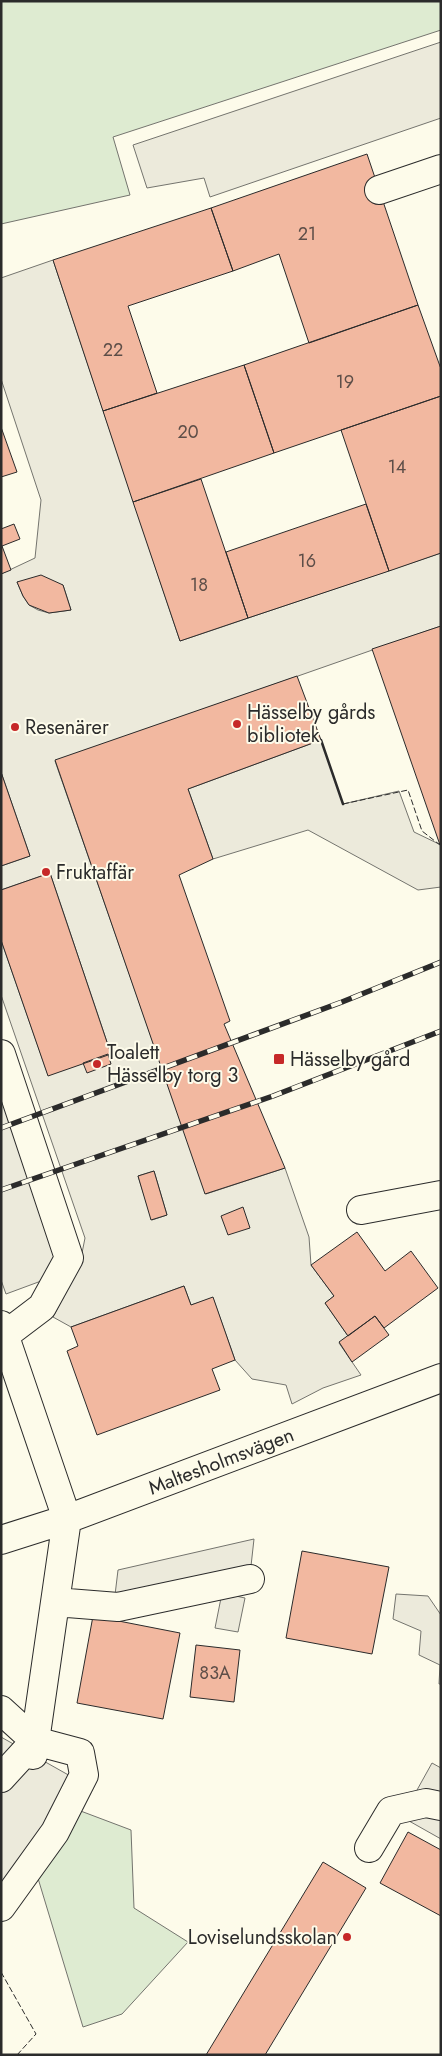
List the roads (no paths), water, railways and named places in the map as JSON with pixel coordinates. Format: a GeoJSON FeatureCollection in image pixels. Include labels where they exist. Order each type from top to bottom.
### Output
{"type":"FeatureCollection","features":[{"type":"Feature","properties":{"kind":"street"},"geometry":{"type":"LineString","coordinates":[[379,190],[441,170]]}},
{"type":"Feature","properties":{"kind":"street"},"geometry":{"type":"LineString","coordinates":[[1,1054],[69,1258],[42,1306],[3,1330],[67,1519],[34,1748],[1,1778]]}},
{"type":"Feature","properties":{"kind":"street"},"geometry":{"type":"LineString","coordinates":[[362,1210],[441,1194]]}},
{"type":"Feature","properties":{"kind":"street","name":"Maltesholmsvägen"},"geometry":{"type":"LineString","coordinates":[[1,1540],[67,1519],[441,1378]]}},
{"type":"Feature","properties":{"kind":"street"},"geometry":{"type":"LineString","coordinates":[[55,1602],[118,1608],[250,1578]]}},
{"type":"Feature","properties":{"kind":"street"},"geometry":{"type":"LineString","coordinates":[[1,1710],[34,1748],[80,1753],[84,1775],[55,1832],[1,1907]]}},
{"type":"Feature","properties":{"kind":"street"},"geometry":{"type":"LineString","coordinates":[[369,1848],[391,1810],[426,1802],[441,1806]]}},
{"type":"Feature","properties":{"kind":"railway"},"geometry":{"type":"LineString","coordinates":[[1,1128],[342,1002],[441,962]]}},
{"type":"Feature","properties":{"kind":"railway"},"geometry":{"type":"LineString","coordinates":[[1,1190],[273,1096],[441,1031]]}},
{"type":"Feature","properties":{"kind":"place","name":"Hässelby gårds bibliotek"},"geometry":{"type":"Point","coordinates":[237,724]}},
{"type":"Feature","properties":{"kind":"place","name":"Resenärer"},"geometry":{"type":"Point","coordinates":[15,727]}},
{"type":"Feature","properties":{"kind":"place","name":"Fruktaffär"},"geometry":{"type":"Point","coordinates":[46,872]}},
{"type":"Feature","properties":{"kind":"place","name":"Hässelby gård"},"geometry":{"type":"Point","coordinates":[279,1059]}},
{"type":"Feature","properties":{"kind":"place","name":"Toalett Hässelby torg 3"},"geometry":{"type":"Point","coordinates":[97,1064]}},
{"type":"Feature","properties":{"kind":"place","name":"Loviselundsskolan"},"geometry":{"type":"Point","coordinates":[347,1937]}}]}
